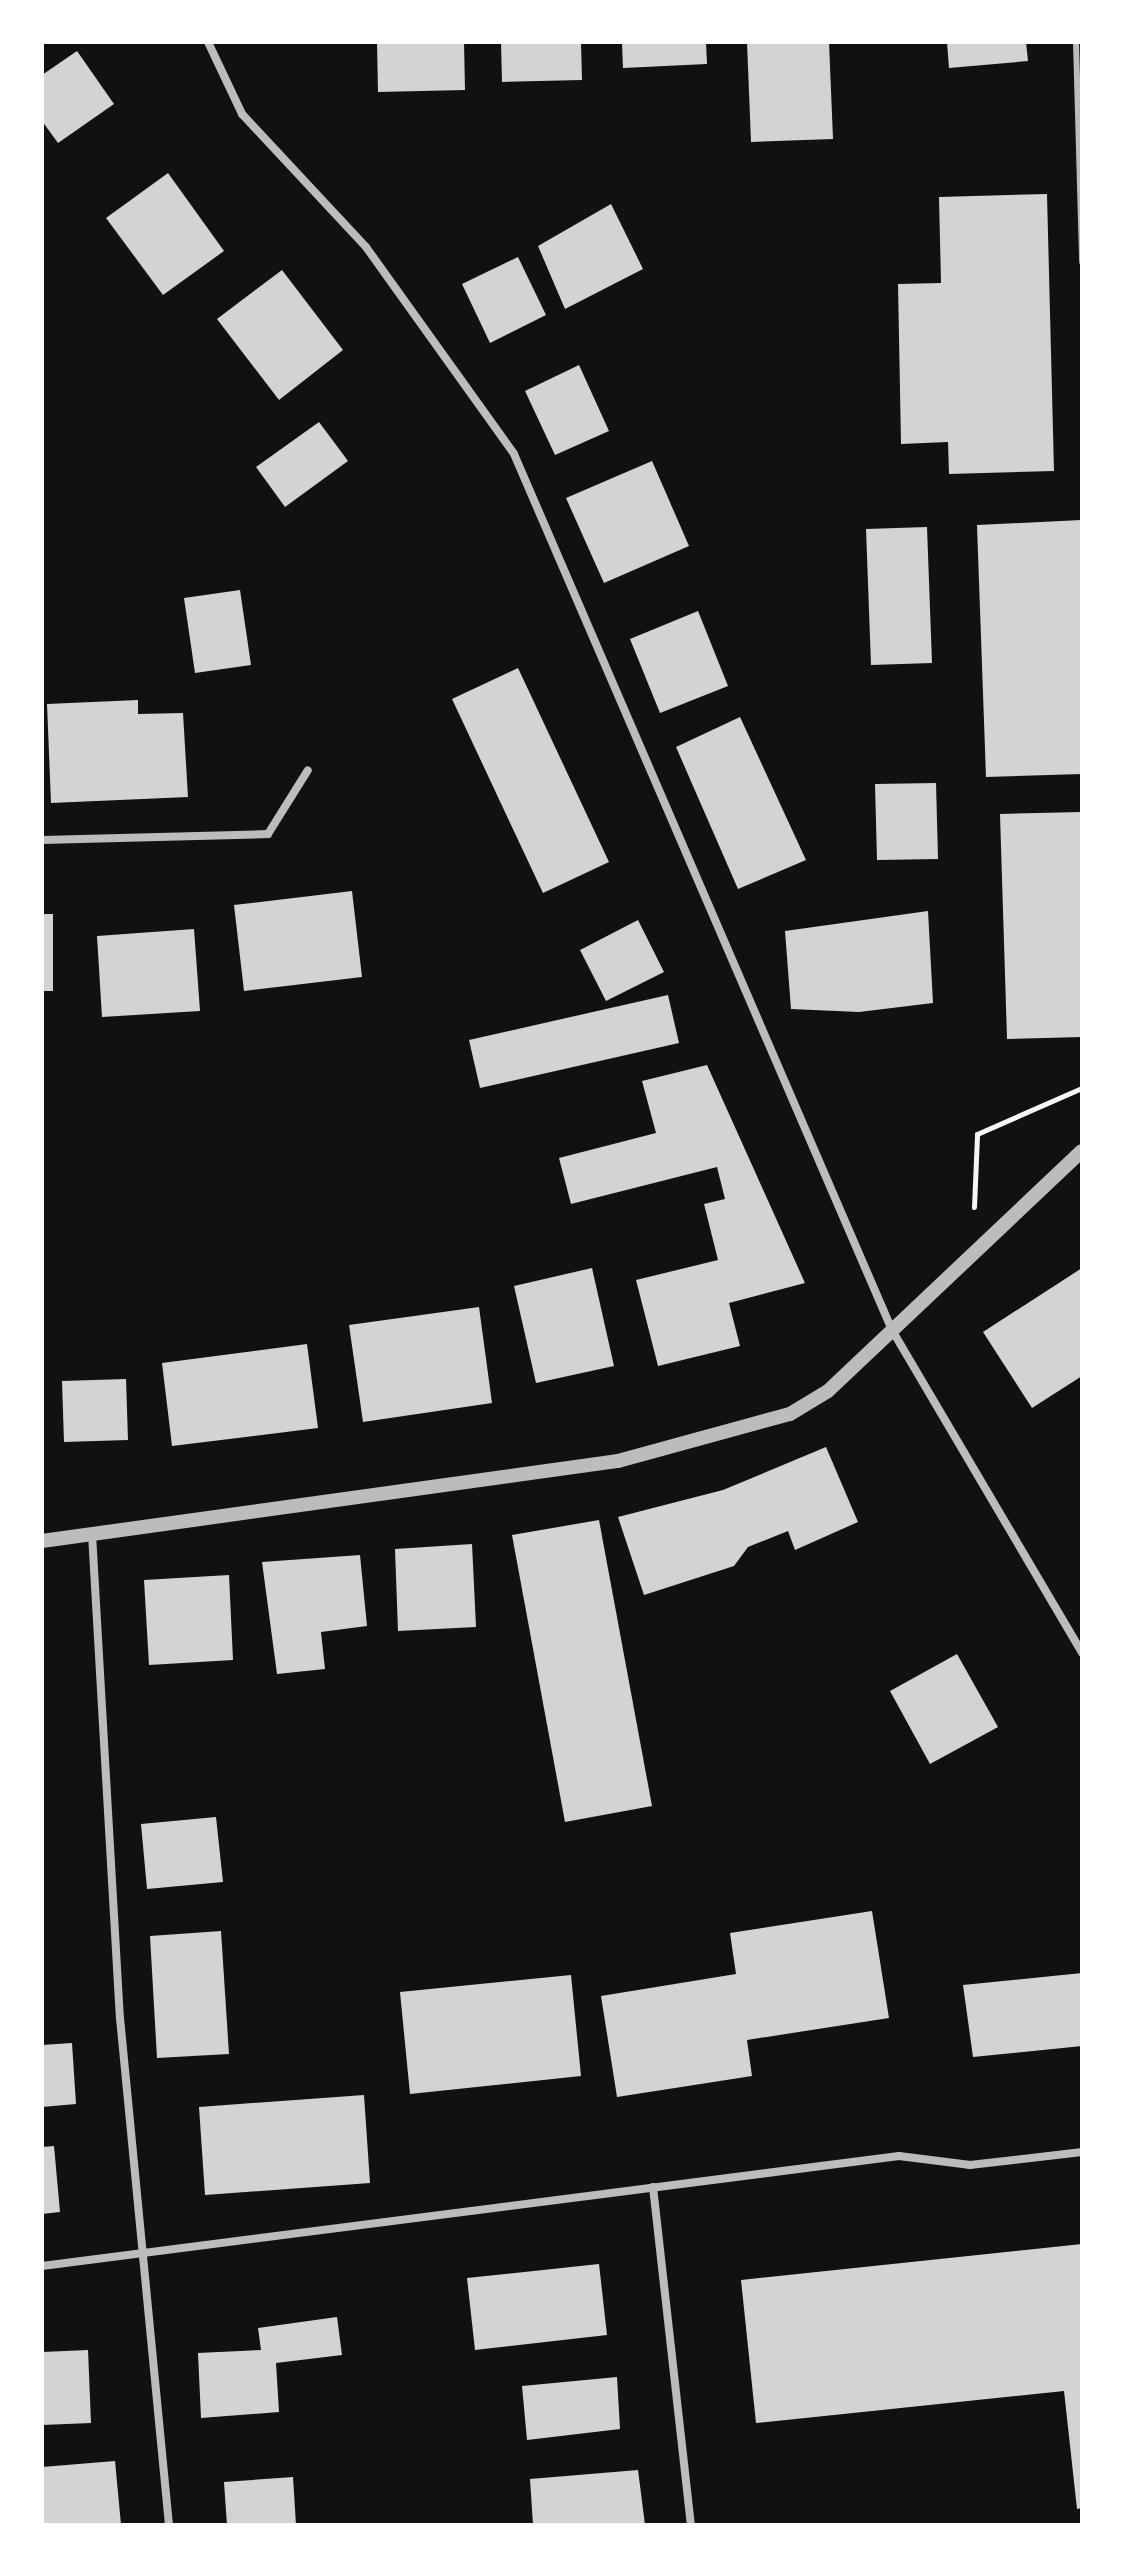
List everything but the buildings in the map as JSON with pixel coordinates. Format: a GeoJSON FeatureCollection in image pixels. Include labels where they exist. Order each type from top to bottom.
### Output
{"type":"FeatureCollection","features":[{"type":"Feature","properties":{"kind":"street"},"geometry":{"type":"LineString","coordinates":[[208,42],[242,114],[366,247],[514,454],[892,1330],[1082,1653]]}},
{"type":"Feature","properties":{"kind":"street"},"geometry":{"type":"LineString","coordinates":[[42,840],[268,834],[308,770]]}},
{"type":"Feature","properties":{"kind":"street"},"geometry":{"type":"LineString","coordinates":[[42,1541],[618,1461],[790,1414],[828,1391],[1082,1151]]}},
{"type":"Feature","properties":{"kind":"street"},"geometry":{"type":"LineString","coordinates":[[92,1534],[120,2018],[169,2525]]}},
{"type":"Feature","properties":{"kind":"street"},"geometry":{"type":"LineString","coordinates":[[42,2266],[899,2156],[970,2165],[1082,2152]]}},
{"type":"Feature","properties":{"kind":"street"},"geometry":{"type":"LineString","coordinates":[[653,2187],[691,2525]]}},
{"type":"Feature","properties":{"kind":"lane"},"geometry":{"type":"LineString","coordinates":[[1076,42],[1082,262]]}},
{"type":"Feature","properties":{"kind":"path"},"geometry":{"type":"LineString","coordinates":[[972,1253],[977,1134],[1082,1088]]}}]}
